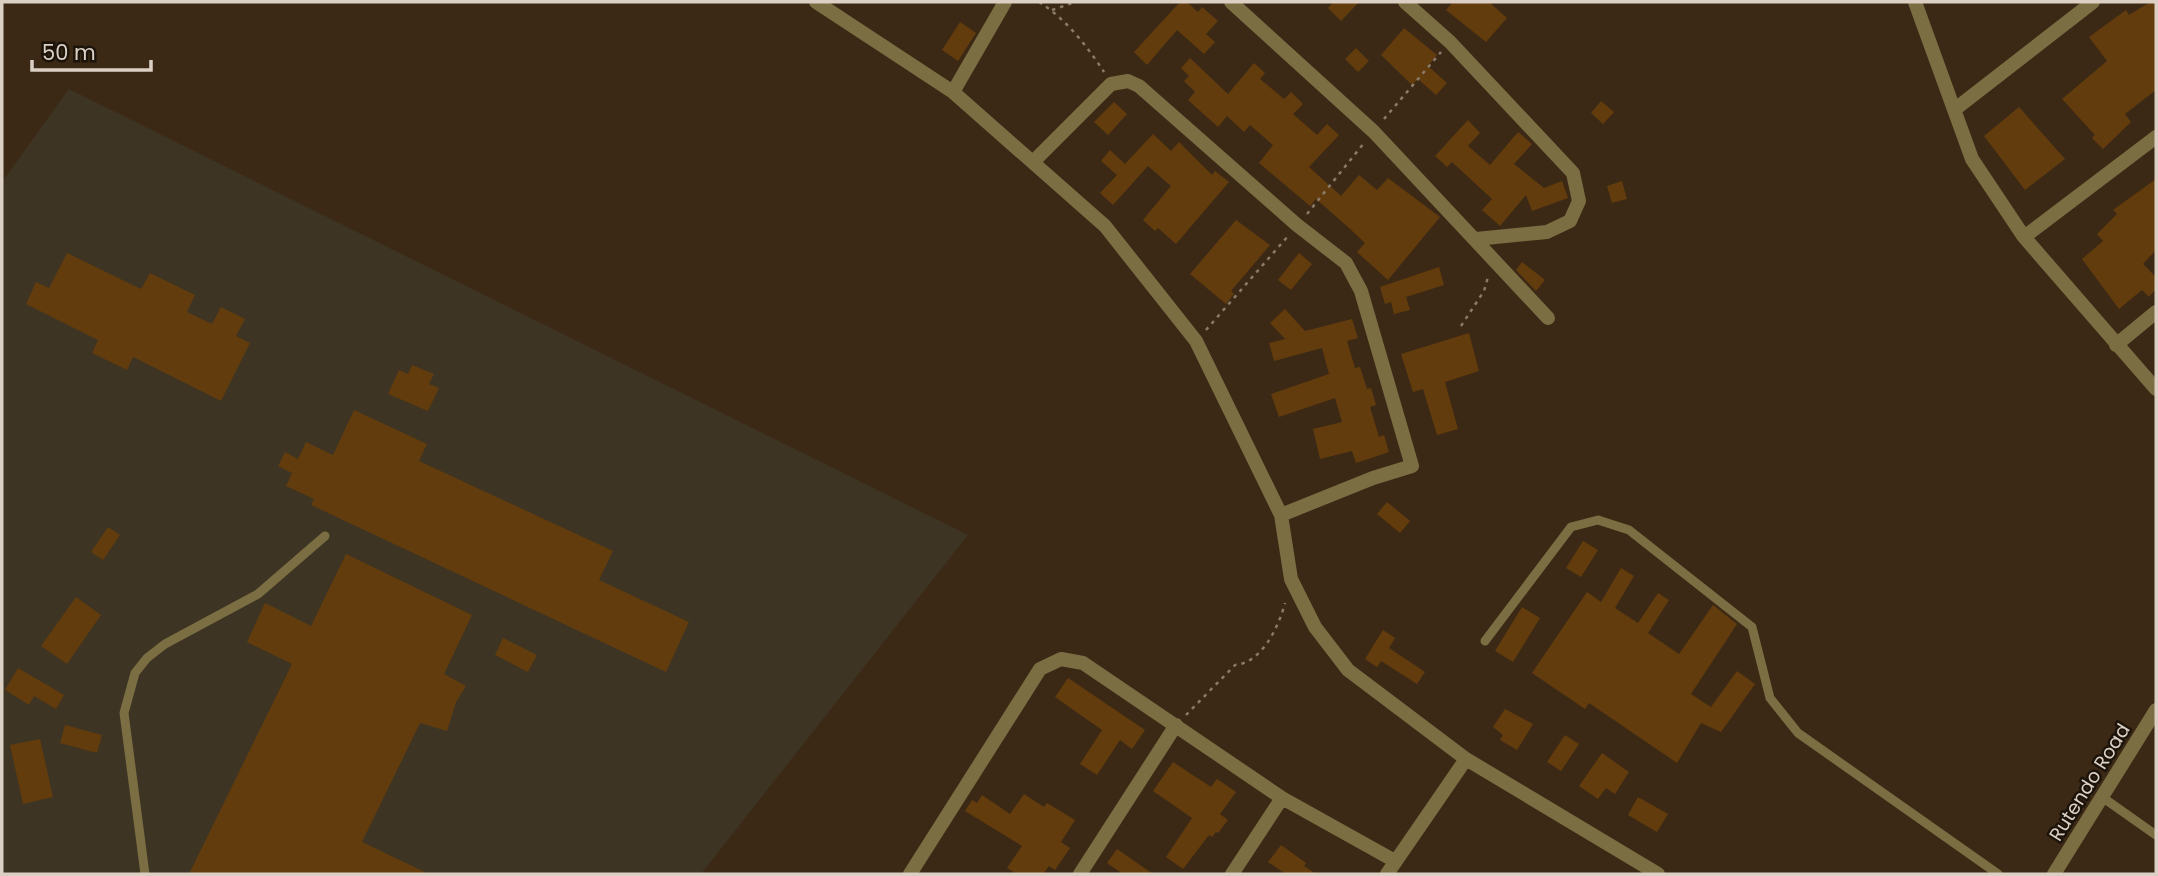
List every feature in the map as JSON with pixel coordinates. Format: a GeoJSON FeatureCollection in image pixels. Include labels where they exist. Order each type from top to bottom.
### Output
{"type":"FeatureCollection","features":[{"type":"Feature","properties":{"kind":"street"},"geometry":{"type":"LineString","coordinates":[[816,2],[953,93],[1105,226],[1196,341],[1281,515],[1291,579],[1315,627],[1348,670],[1466,759],[1658,874]]}},
{"type":"Feature","properties":{"kind":"street"},"geometry":{"type":"LineString","coordinates":[[953,93],[1005,2]]}},
{"type":"Feature","properties":{"kind":"street"},"geometry":{"type":"LineString","coordinates":[[1231,2],[1374,132],[1548,318]]}},
{"type":"Feature","properties":{"kind":"street"},"geometry":{"type":"LineString","coordinates":[[1405,2],[1450,41],[1573,173],[1578,201],[1570,221],[1547,232],[1476,239]]}},
{"type":"Feature","properties":{"kind":"street"},"geometry":{"type":"LineString","coordinates":[[1915,2],[1972,159],[2024,237],[2156,389]]}},
{"type":"Feature","properties":{"kind":"street"},"geometry":{"type":"LineString","coordinates":[[1954,110],[2093,2]]}},
{"type":"Feature","properties":{"kind":"street"},"geometry":{"type":"LineString","coordinates":[[1033,162],[1111,84],[1128,81],[1139,86],[1297,225],[1346,263],[1361,291],[1412,466],[1373,478],[1281,515]]}},
{"type":"Feature","properties":{"kind":"street"},"geometry":{"type":"LineString","coordinates":[[2024,237],[2156,137]]}},
{"type":"Feature","properties":{"kind":"street"},"geometry":{"type":"LineString","coordinates":[[2116,345],[2156,312]]}},
{"type":"Feature","properties":{"kind":"street"},"geometry":{"type":"LineString","coordinates":[[909,874],[1040,669],[1060,659],[1083,663],[1282,798],[1395,861]]}},
{"type":"Feature","properties":{"kind":"street","name":"Rutendo Road"},"geometry":{"type":"LineString","coordinates":[[2054,874],[2156,710]]}},
{"type":"Feature","properties":{"kind":"street"},"geometry":{"type":"LineString","coordinates":[[1080,874],[1176,725]]}},
{"type":"Feature","properties":{"kind":"street"},"geometry":{"type":"LineString","coordinates":[[1387,874],[1466,759]]}},
{"type":"Feature","properties":{"kind":"street"},"geometry":{"type":"LineString","coordinates":[[1232,874],[1282,798]]}},
{"type":"Feature","properties":{"kind":"lane"},"geometry":{"type":"LineString","coordinates":[[1485,641],[1571,527],[1598,520],[1629,530],[1752,628],[1770,698],[1798,733],[1998,874]]}},
{"type":"Feature","properties":{"kind":"lane"},"geometry":{"type":"LineString","coordinates":[[145,874],[124,713],[135,673],[147,658],[165,644],[258,594],[325,536]]}},
{"type":"Feature","properties":{"kind":"lane"},"geometry":{"type":"LineString","coordinates":[[2102,797],[2156,835]]}},
{"type":"Feature","properties":{"kind":"path"},"geometry":{"type":"LineString","coordinates":[[1040,2],[1052,10],[1088,49],[1111,84]]}},
{"type":"Feature","properties":{"kind":"path"},"geometry":{"type":"LineString","coordinates":[[1052,10],[1075,2]]}},
{"type":"Feature","properties":{"kind":"path"},"geometry":{"type":"LineString","coordinates":[[1196,341],[1297,225],[1450,41]]}},
{"type":"Feature","properties":{"kind":"path"},"geometry":{"type":"LineString","coordinates":[[1461,326],[1484,291],[1489,274]]}},
{"type":"Feature","properties":{"kind":"path"},"geometry":{"type":"LineString","coordinates":[[1176,725],[1235,665],[1244,664],[1263,648],[1281,616],[1291,579]]}},
{"type":"Feature","properties":{"kind":"shaded area"},"geometry":{"type":"Polygon","coordinates":[[[69,89],[968,535],[701,874],[2,874],[2,182],[69,89]]]}},
{"type":"Feature","properties":{"kind":"building"},"geometry":{"type":"Polygon","coordinates":[[[1180,2],[1187,2],[1198,12],[1202,7],[1218,21],[1206,34],[1215,42],[1204,54],[1177,30],[1147,65],[1134,52],[1180,2]]]}},
{"type":"Feature","properties":{"kind":"building"},"geometry":{"type":"Polygon","coordinates":[[[1333,2],[1359,2],[1341,21],[1328,8],[1333,2]]]}},
{"type":"Feature","properties":{"kind":"building"},"geometry":{"type":"Polygon","coordinates":[[[1453,2],[1489,2],[1507,18],[1486,42],[1446,10],[1453,2]]]}},
{"type":"Feature","properties":{"kind":"building"},"geometry":{"type":"Polygon","coordinates":[[[2150,2],[2156,2],[2156,90],[2125,114],[2131,122],[2103,149],[2092,138],[2095,135],[2062,99],[2107,61],[2089,37],[2126,10],[2129,15],[2150,2]]]}},
{"type":"Feature","properties":{"kind":"building"},"geometry":{"type":"Polygon","coordinates":[[[960,22],[976,33],[958,61],[942,50],[960,22]]]}},
{"type":"Feature","properties":{"kind":"building"},"geometry":{"type":"Polygon","coordinates":[[[1404,28],[1437,55],[1428,66],[1447,83],[1436,95],[1418,79],[1412,85],[1381,55],[1404,28]]]}},
{"type":"Feature","properties":{"kind":"building"},"geometry":{"type":"Polygon","coordinates":[[[1356,48],[1369,61],[1358,72],[1345,59],[1356,48]]]}},
{"type":"Feature","properties":{"kind":"building"},"geometry":{"type":"Polygon","coordinates":[[[1190,58],[1228,94],[1254,63],[1265,73],[1260,79],[1284,99],[1291,92],[1303,104],[1293,114],[1317,135],[1327,124],[1339,135],[1309,167],[1341,196],[1359,175],[1377,190],[1388,178],[1440,217],[1388,280],[1357,252],[1365,243],[1348,227],[1316,199],[1310,206],[1259,163],[1273,145],[1250,125],[1244,132],[1227,116],[1218,127],[1188,100],[1195,92],[1184,81],[1189,76],[1181,68],[1190,58]]]}},
{"type":"Feature","properties":{"kind":"building"},"geometry":{"type":"Polygon","coordinates":[[[1601,101],[1614,112],[1603,124],[1591,113],[1601,101]]]}},
{"type":"Feature","properties":{"kind":"building"},"geometry":{"type":"Polygon","coordinates":[[[1114,102],[1127,114],[1108,135],[1094,122],[1114,102]]]}},
{"type":"Feature","properties":{"kind":"building"},"geometry":{"type":"Polygon","coordinates":[[[2019,107],[2065,159],[2025,190],[1984,136],[2019,107]]]}},
{"type":"Feature","properties":{"kind":"building"},"geometry":{"type":"Polygon","coordinates":[[[1468,120],[1480,133],[1468,146],[1490,165],[1518,132],[1532,144],[1514,164],[1544,188],[1562,181],[1568,198],[1532,211],[1526,195],[1500,226],[1482,210],[1492,199],[1452,162],[1447,167],[1435,156],[1468,120]]]}},
{"type":"Feature","properties":{"kind":"building"},"geometry":{"type":"Polygon","coordinates":[[[1153,134],[1171,151],[1179,142],[1212,175],[1215,171],[1229,182],[1176,244],[1158,228],[1155,231],[1143,220],[1171,186],[1148,166],[1113,205],[1100,193],[1117,175],[1101,161],[1110,150],[1125,164],[1153,134]]]}},
{"type":"Feature","properties":{"kind":"building"},"geometry":{"type":"Polygon","coordinates":[[[2156,179],[2156,250],[2143,264],[2156,277],[2156,289],[2149,297],[2142,290],[2119,309],[2082,259],[2103,241],[2097,234],[2117,214],[2113,210],[2156,179]]]}},
{"type":"Feature","properties":{"kind":"building"},"geometry":{"type":"Polygon","coordinates":[[[1622,181],[1627,199],[1612,203],[1607,186],[1622,181]]]}},
{"type":"Feature","properties":{"kind":"building"},"geometry":{"type":"Polygon","coordinates":[[[1236,220],[1270,245],[1231,291],[1234,294],[1226,304],[1190,274],[1236,220]]]}},
{"type":"Feature","properties":{"kind":"building"},"geometry":{"type":"Polygon","coordinates":[[[67,253],[141,289],[150,273],[195,295],[187,312],[212,324],[221,307],[245,319],[236,336],[250,343],[221,401],[133,357],[127,370],[92,353],[98,340],[26,304],[36,282],[49,288],[67,253]]]}},
{"type":"Feature","properties":{"kind":"building"},"geometry":{"type":"Polygon","coordinates":[[[1299,253],[1312,264],[1291,290],[1278,280],[1299,253]]]}},
{"type":"Feature","properties":{"kind":"building"},"geometry":{"type":"Polygon","coordinates":[[[1522,262],[1545,280],[1536,291],[1516,270],[1522,262]]]}},
{"type":"Feature","properties":{"kind":"building"},"geometry":{"type":"Polygon","coordinates":[[[1439,267],[1444,285],[1406,297],[1410,310],[1394,314],[1391,302],[1385,304],[1380,287],[1439,267]]]}},
{"type":"Feature","properties":{"kind":"building"},"geometry":{"type":"Polygon","coordinates":[[[1285,309],[1305,331],[1352,319],[1358,338],[1347,341],[1355,368],[1360,367],[1367,389],[1371,388],[1376,405],[1370,407],[1379,437],[1384,435],[1389,452],[1356,463],[1352,451],[1320,459],[1313,429],[1342,422],[1335,398],[1279,417],[1271,394],[1329,374],[1322,348],[1274,361],[1269,343],[1285,339],[1270,323],[1285,309]]]}},
{"type":"Feature","properties":{"kind":"building"},"geometry":{"type":"Polygon","coordinates":[[[1469,333],[1479,371],[1445,382],[1458,429],[1437,435],[1423,389],[1413,392],[1401,354],[1469,333]]]}},
{"type":"Feature","properties":{"kind":"building"},"geometry":{"type":"Polygon","coordinates":[[[412,365],[434,374],[429,384],[439,388],[428,411],[388,394],[399,370],[408,374],[412,365]]]}},
{"type":"Feature","properties":{"kind":"building"},"geometry":{"type":"Polygon","coordinates":[[[354,410],[427,444],[419,461],[613,551],[599,580],[689,622],[666,672],[311,505],[314,499],[286,486],[292,473],[278,466],[285,452],[298,459],[306,442],[333,455],[354,410]]]}},
{"type":"Feature","properties":{"kind":"building"},"geometry":{"type":"Polygon","coordinates":[[[1387,502],[1410,521],[1400,533],[1377,514],[1387,502]]]}},
{"type":"Feature","properties":{"kind":"building"},"geometry":{"type":"Polygon","coordinates":[[[108,527],[120,535],[103,560],[91,552],[108,527]]]}},
{"type":"Feature","properties":{"kind":"building"},"geometry":{"type":"Polygon","coordinates":[[[1583,541],[1598,550],[1581,577],[1566,568],[1583,541]]]}},
{"type":"Feature","properties":{"kind":"building"},"geometry":{"type":"Polygon","coordinates":[[[346,554],[472,615],[444,674],[466,686],[456,702],[447,731],[420,723],[362,842],[429,874],[189,874],[292,664],[247,642],[265,603],[311,626],[346,554]]]}},
{"type":"Feature","properties":{"kind":"building"},"geometry":{"type":"Polygon","coordinates":[[[1621,568],[1634,576],[1615,608],[1638,623],[1658,593],[1669,600],[1648,633],[1679,654],[1713,605],[1737,624],[1691,694],[1711,707],[1737,671],[1755,684],[1721,732],[1701,723],[1677,763],[1589,703],[1585,709],[1532,673],[1587,592],[1601,602],[1621,568]]]}},
{"type":"Feature","properties":{"kind":"building"},"geometry":{"type":"Polygon","coordinates":[[[76,597],[101,615],[67,664],[41,646],[76,597]]]}},
{"type":"Feature","properties":{"kind":"building"},"geometry":{"type":"Polygon","coordinates":[[[1522,607],[1540,618],[1513,662],[1495,651],[1522,607]]]}},
{"type":"Feature","properties":{"kind":"building"},"geometry":{"type":"Polygon","coordinates":[[[1383,630],[1395,638],[1389,648],[1425,672],[1417,684],[1381,661],[1377,667],[1365,659],[1383,630]]]}},
{"type":"Feature","properties":{"kind":"building"},"geometry":{"type":"Polygon","coordinates":[[[503,638],[537,655],[528,672],[495,655],[503,638]]]}},
{"type":"Feature","properties":{"kind":"building"},"geometry":{"type":"Polygon","coordinates":[[[18,668],[64,695],[56,709],[34,696],[29,705],[5,690],[18,668]]]}},
{"type":"Feature","properties":{"kind":"building"},"geometry":{"type":"Polygon","coordinates":[[[1068,678],[1145,730],[1132,749],[1120,740],[1097,775],[1080,764],[1102,730],[1055,697],[1068,678]]]}},
{"type":"Feature","properties":{"kind":"building"},"geometry":{"type":"Polygon","coordinates":[[[1505,709],[1533,724],[1517,750],[1500,740],[1503,735],[1493,727],[1505,709]]]}},
{"type":"Feature","properties":{"kind":"building"},"geometry":{"type":"Polygon","coordinates":[[[65,725],[102,735],[97,753],[60,743],[65,725]]]}},
{"type":"Feature","properties":{"kind":"building"},"geometry":{"type":"Polygon","coordinates":[[[1565,735],[1579,744],[1561,771],[1547,762],[1565,735]]]}},
{"type":"Feature","properties":{"kind":"building"},"geometry":{"type":"Polygon","coordinates":[[[40,739],[53,797],[23,804],[10,745],[40,739]]]}},
{"type":"Feature","properties":{"kind":"building"},"geometry":{"type":"Polygon","coordinates":[[[1602,753],[1629,772],[1615,794],[1606,788],[1598,799],[1579,786],[1602,753]]]}},
{"type":"Feature","properties":{"kind":"building"},"geometry":{"type":"Polygon","coordinates":[[[1173,762],[1211,787],[1217,779],[1236,792],[1220,814],[1228,820],[1218,833],[1212,837],[1209,835],[1183,869],[1166,857],[1192,818],[1153,791],[1173,762]]]}},
{"type":"Feature","properties":{"kind":"building"},"geometry":{"type":"Polygon","coordinates":[[[1024,794],[1044,807],[1047,803],[1075,820],[1061,842],[1070,848],[1055,870],[1049,866],[1043,874],[1017,874],[1007,868],[1022,846],[965,811],[972,800],[977,803],[982,795],[1010,814],[1024,794]]]}},
{"type":"Feature","properties":{"kind":"building"},"geometry":{"type":"Polygon","coordinates":[[[1638,797],[1668,814],[1657,832],[1628,815],[1638,797]]]}},
{"type":"Feature","properties":{"kind":"building"},"geometry":{"type":"Polygon","coordinates":[[[1281,845],[1316,874],[1286,874],[1268,862],[1281,845]]]}},
{"type":"Feature","properties":{"kind":"building"},"geometry":{"type":"Polygon","coordinates":[[[1117,849],[1153,874],[1123,874],[1107,863],[1117,849]]]}}]}
